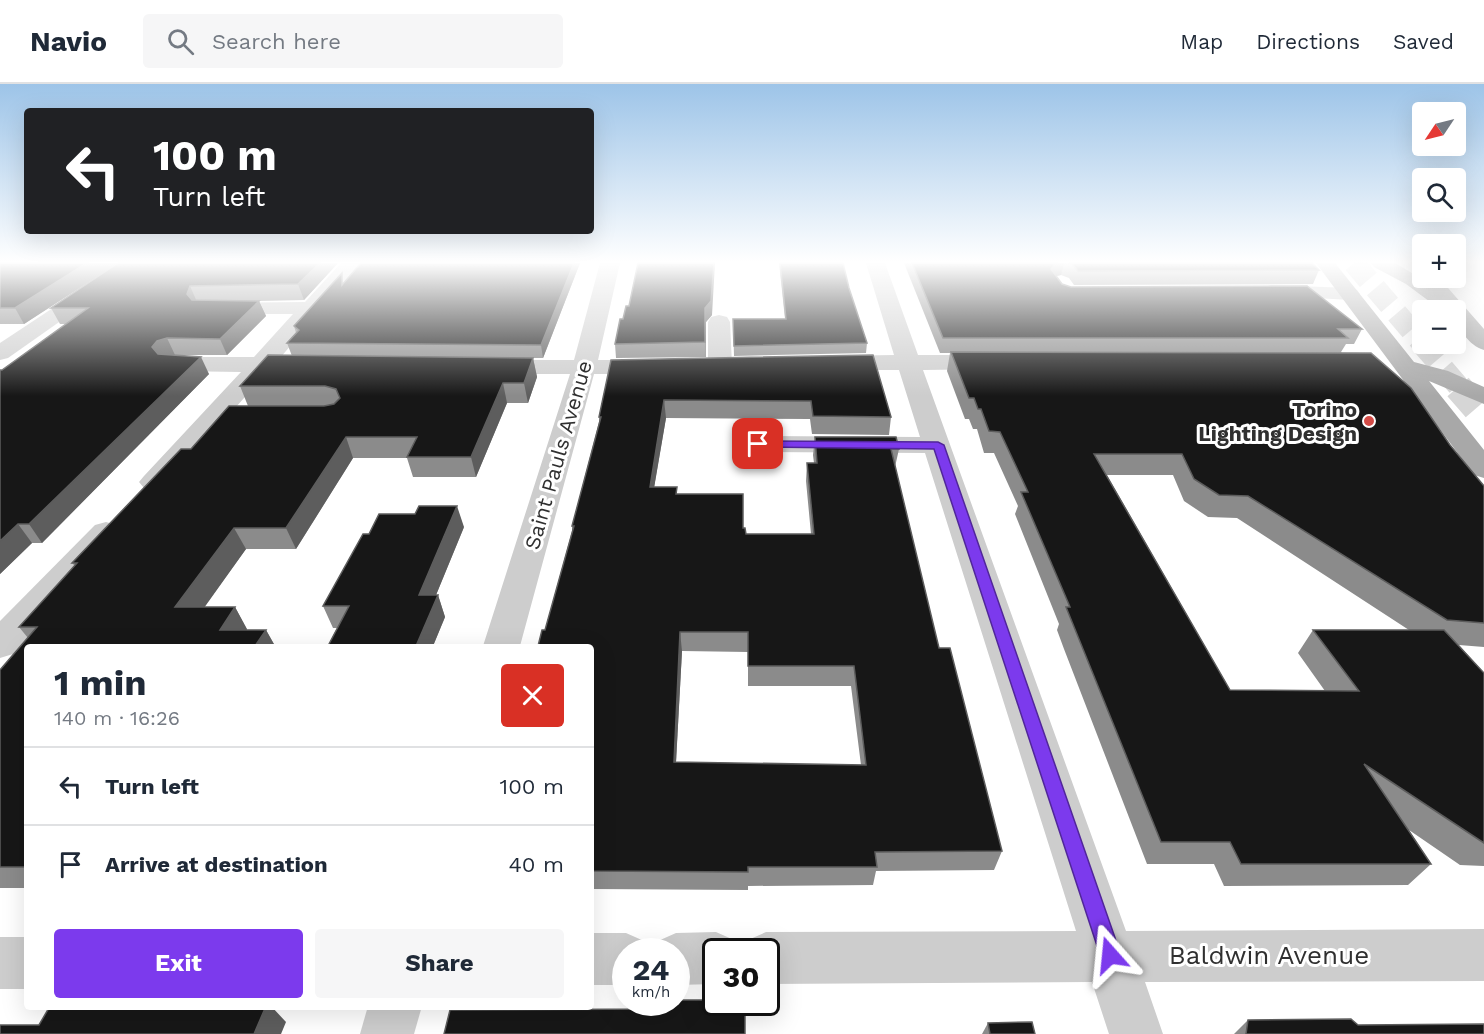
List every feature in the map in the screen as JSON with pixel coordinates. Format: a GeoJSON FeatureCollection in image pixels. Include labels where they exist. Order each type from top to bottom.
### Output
{"type":"FeatureCollection","features":[{"type":"Feature","properties":{"kind":"main road"},"geometry":{"type":"LineString","coordinates":[[1360,307],[1484,469]]}},
{"type":"Feature","properties":{"kind":"main road"},"geometry":{"type":"LineString","coordinates":[[1466,322],[1484,343]]}},
{"type":"Feature","properties":{"kind":"main road"},"geometry":{"type":"LineString","coordinates":[[1404,367],[1439,376],[1484,396]]}},
{"type":"Feature","properties":{"kind":"street"},"geometry":{"type":"LineString","coordinates":[[0,353],[67,307]]}},
{"type":"Feature","properties":{"kind":"street","name":"Saint Pauls Avenue"},"geometry":{"type":"LineString","coordinates":[[502,644],[584,368],[599,307]]}},
{"type":"Feature","properties":{"kind":"street"},"geometry":{"type":"LineString","coordinates":[[891,307],[1136,1034]]}},
{"type":"Feature","properties":{"kind":"street"},"geometry":{"type":"LineString","coordinates":[[207,308],[310,308]]}},
{"type":"Feature","properties":{"kind":"street"},"geometry":{"type":"LineString","coordinates":[[0,644],[215,416],[310,308]]}},
{"type":"Feature","properties":{"kind":"street"},"geometry":{"type":"LineString","coordinates":[[698,366],[719,322]]}},
{"type":"Feature","properties":{"kind":"street"},"geometry":{"type":"LineString","coordinates":[[804,364],[1022,362]]}},
{"type":"Feature","properties":{"kind":"street"},"geometry":{"type":"LineString","coordinates":[[176,364],[332,365]]}},
{"type":"Feature","properties":{"kind":"street"},"geometry":{"type":"LineString","coordinates":[[1378,364],[1404,367]]}},
{"type":"Feature","properties":{"kind":"street"},"geometry":{"type":"LineString","coordinates":[[474,367],[584,368],[744,365]]}},
{"type":"Feature","properties":{"kind":"street"},"geometry":{"type":"LineString","coordinates":[[215,416],[243,416]]}},
{"type":"Feature","properties":{"kind":"street"},"geometry":{"type":"LineString","coordinates":[[758,444],[938,445]]}},
{"type":"Feature","properties":{"kind":"street","name":"Baldwin Avenue"},"geometry":{"type":"LineString","coordinates":[[780,958],[1484,955]]}},
{"type":"Feature","properties":{"kind":"street"},"geometry":{"type":"LineString","coordinates":[[594,959],[612,959]]}},
{"type":"Feature","properties":{"kind":"street"},"geometry":{"type":"LineString","coordinates":[[0,963],[24,963]]}},
{"type":"Feature","properties":{"kind":"street"},"geometry":{"type":"LineString","coordinates":[[387,1034],[394,1010]]}},
{"type":"Feature","properties":{"kind":"building"},"geometry":{"type":"Polygon","coordinates":[[[253,307],[220,339],[167,338],[157,341],[152,347],[158,354],[201,357],[29,524],[18,524],[0,541],[0,370],[88,308],[51,308],[253,307]]]}},
{"type":"Feature","properties":{"kind":"building"},"geometry":{"type":"Polygon","coordinates":[[[311,307],[556,307],[541,345],[287,343],[299,330],[294,326],[311,307]]]}},
{"type":"Feature","properties":{"kind":"building"},"geometry":{"type":"Polygon","coordinates":[[[626,307],[706,307],[705,342],[615,344],[620,319],[623,319],[626,307]]]}},
{"type":"Feature","properties":{"kind":"building"},"geometry":{"type":"Polygon","coordinates":[[[785,307],[855,307],[867,343],[734,346],[733,319],[786,319],[785,307]]]}},
{"type":"Feature","properties":{"kind":"building"},"geometry":{"type":"Polygon","coordinates":[[[930,307],[1334,307],[1362,329],[1338,329],[1348,338],[943,338],[930,307]]]}},
{"type":"Feature","properties":{"kind":"building"},"geometry":{"type":"Polygon","coordinates":[[[951,352],[1371,353],[1411,388],[1450,445],[1484,486],[1484,623],[1447,620],[1248,496],[1219,495],[1194,479],[1182,454],[1094,454],[1230,690],[1359,691],[1313,630],[1444,630],[1484,673],[1484,843],[1364,764],[1431,864],[1241,864],[1230,842],[1161,842],[1066,607],[1070,607],[1021,492],[1028,492],[1000,432],[989,431],[981,409],[978,409],[974,398],[969,398],[951,352]]]}},
{"type":"Feature","properties":{"kind":"building"},"geometry":{"type":"Polygon","coordinates":[[[268,355],[533,358],[524,383],[503,383],[471,457],[407,457],[417,437],[346,437],[286,528],[234,528],[175,607],[235,607],[220,630],[266,630],[256,644],[24,644],[24,867],[0,867],[0,670],[37,627],[19,627],[77,563],[72,563],[181,449],[191,449],[229,406],[324,406],[334,404],[340,398],[336,389],[325,386],[240,386],[268,355]]]}},
{"type":"Feature","properties":{"kind":"building"},"geometry":{"type":"Polygon","coordinates":[[[873,355],[891,417],[813,416],[811,401],[664,400],[650,487],[677,487],[676,494],[743,494],[743,528],[746,534],[814,534],[807,463],[817,463],[815,437],[896,437],[899,449],[891,449],[939,648],[950,648],[1002,851],[875,852],[877,867],[748,867],[748,872],[594,871],[594,644],[538,644],[542,630],[545,630],[574,526],[572,526],[601,417],[599,417],[611,360],[873,355]],[[680,632],[674,762],[866,765],[854,666],[748,666],[748,632],[680,632]]]}},
{"type":"Feature","properties":{"kind":"building"},"geometry":{"type":"Polygon","coordinates":[[[419,506],[457,506],[419,595],[438,595],[417,644],[329,644],[349,606],[323,606],[363,534],[369,534],[379,514],[415,514],[419,506]]]}},
{"type":"Feature","properties":{"kind":"building"},"geometry":{"type":"Polygon","coordinates":[[[690,1000],[702,1000],[702,1016],[745,1016],[745,1034],[444,1034],[450,1010],[612,1009],[612,1016],[690,1016],[690,1000]]]}},
{"type":"Feature","properties":{"kind":"building"},"geometry":{"type":"Polygon","coordinates":[[[48,1010],[264,1010],[254,1034],[0,1034],[0,1025],[39,1025],[48,1010]]]}},
{"type":"Feature","properties":{"kind":"building"},"geometry":{"type":"Polygon","coordinates":[[[1351,1019],[1358,1025],[1484,1024],[1484,1034],[1246,1034],[1248,1020],[1351,1019]]]}},
{"type":"Feature","properties":{"kind":"building"},"geometry":{"type":"Polygon","coordinates":[[[1032,1022],[1035,1034],[990,1034],[988,1023],[1032,1022]]]}},
{"type":"Feature","properties":{"kind":"tunnel"},"geometry":{"type":"LineString","coordinates":[[1392,307],[1412,331]]}},
{"type":"Feature","properties":{"kind":"tunnel"},"geometry":{"type":"LineString","coordinates":[[1431,354],[1460,388]]}},
{"type":"Feature","properties":{"kind":"tunnel"},"geometry":{"type":"LineString","coordinates":[[1458,387],[1484,417]]}},
{"type":"Feature","properties":{"kind":"place","name":"Torino Lighting Design"},"geometry":{"type":"Point","coordinates":[1369,421]}},
{"type":"Feature","properties":{"kind":"route"},"geometry":{"type":"LineString","coordinates":[[758,444],[938,445],[1110,955]]}}]}
